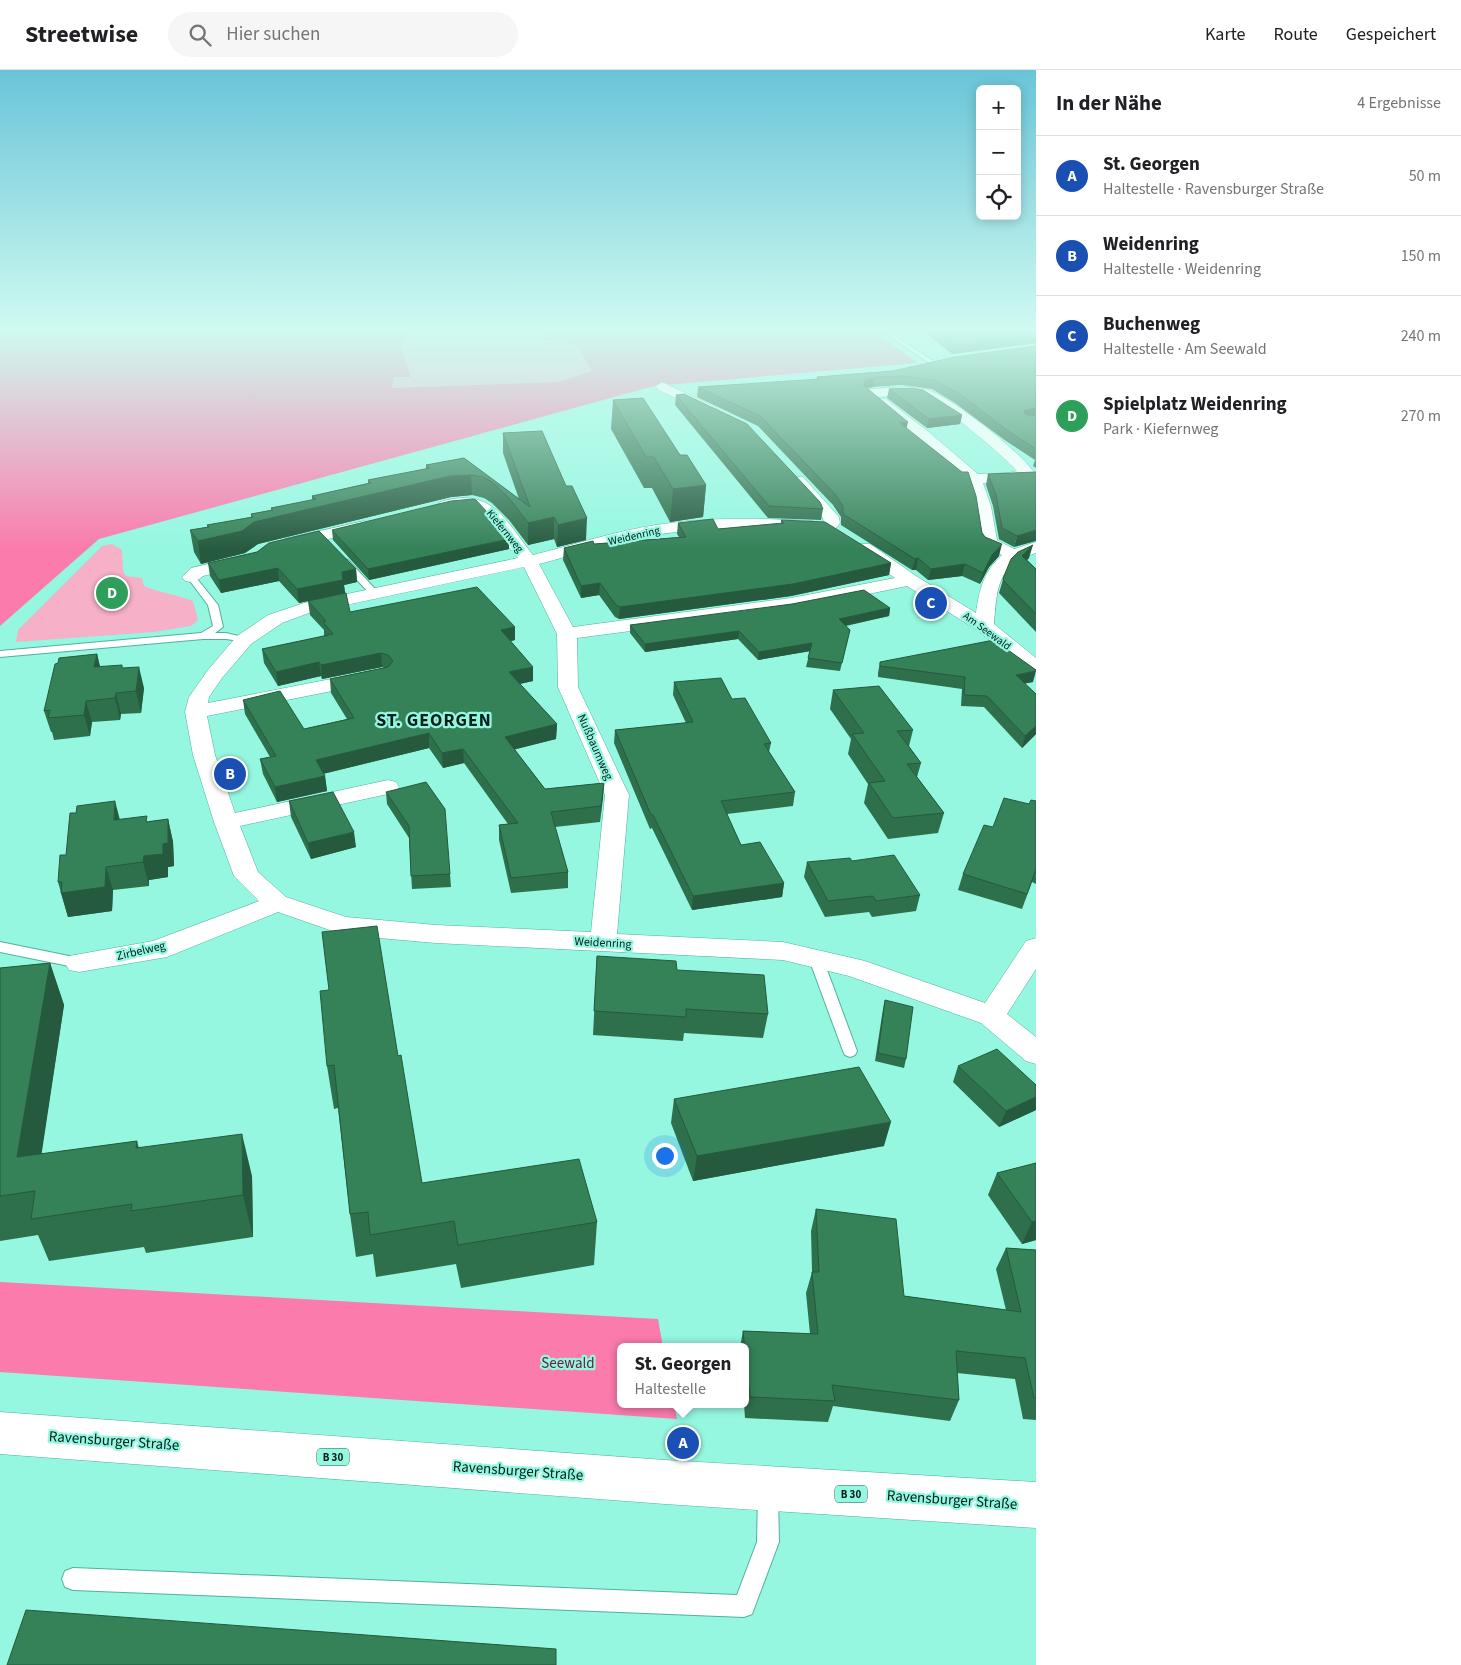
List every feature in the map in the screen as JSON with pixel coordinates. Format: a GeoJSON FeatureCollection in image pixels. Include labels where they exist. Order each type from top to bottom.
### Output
{"type":"FeatureCollection","features":[{"type":"Feature","properties":{"kind":"main road","name":"Ravensburger Straße"},"geometry":{"type":"LineString","coordinates":[[0,1433],[768,1489],[1036,1505]]}},
{"type":"Feature","properties":{"kind":"street"},"geometry":{"type":"LineString","coordinates":[[693,401],[727,418]]}},
{"type":"Feature","properties":{"kind":"street"},"geometry":{"type":"LineString","coordinates":[[881,401],[925,436],[974,479],[983,506],[989,543],[1012,554]]}},
{"type":"Feature","properties":{"kind":"street"},"geometry":{"type":"LineString","coordinates":[[938,401],[1017,461],[1026,472],[1022,475],[1011,477],[974,479]]}},
{"type":"Feature","properties":{"kind":"street"},"geometry":{"type":"LineString","coordinates":[[786,466],[831,517],[832,523],[827,527]]}},
{"type":"Feature","properties":{"kind":"street","name":"Kiefernweg"},"geometry":{"type":"LineString","coordinates":[[432,510],[463,502],[475,502],[483,505],[506,530],[529,561]]}},
{"type":"Feature","properties":{"kind":"street"},"geometry":{"type":"LineString","coordinates":[[191,577],[197,572],[252,559],[266,551],[325,540],[376,523]]}},
{"type":"Feature","properties":{"kind":"street","name":"Weidenring"},"geometry":{"type":"LineString","coordinates":[[827,527],[756,523],[706,524],[654,530],[529,561],[304,609],[275,619],[244,640],[215,674],[199,697],[196,712],[204,755],[226,822],[248,876],[277,903],[344,926],[436,934],[784,951],[855,968],[991,1016]]}},
{"type":"Feature","properties":{"kind":"street","name":"Am Seewald"},"geometry":{"type":"LineString","coordinates":[[827,527],[848,538],[910,580],[984,626],[1036,668]]}},
{"type":"Feature","properties":{"kind":"street"},"geometry":{"type":"LineString","coordinates":[[984,626],[990,584],[999,566],[1012,554],[1036,547]]}},
{"type":"Feature","properties":{"kind":"street","name":"Nußbaumweg"},"geometry":{"type":"LineString","coordinates":[[529,561],[567,634],[568,687],[617,795],[603,943]]}},
{"type":"Feature","properties":{"kind":"street"},"geometry":{"type":"LineString","coordinates":[[567,634],[791,604],[910,580]]}},
{"type":"Feature","properties":{"kind":"street"},"geometry":{"type":"LineString","coordinates":[[196,712],[382,675]]}},
{"type":"Feature","properties":{"kind":"street"},"geometry":{"type":"LineString","coordinates":[[226,822],[388,786]]}},
{"type":"Feature","properties":{"kind":"street","name":"Zirbelweg"},"geometry":{"type":"LineString","coordinates":[[79,964],[157,950],[277,903]]}},
{"type":"Feature","properties":{"kind":"street"},"geometry":{"type":"LineString","coordinates":[[1036,947],[991,1016],[1036,1053]]}},
{"type":"Feature","properties":{"kind":"lane"},"geometry":{"type":"LineString","coordinates":[[341,558],[375,594]]}},
{"type":"Feature","properties":{"kind":"lane"},"geometry":{"type":"LineString","coordinates":[[191,577],[212,605],[218,627],[203,636]]}},
{"type":"Feature","properties":{"kind":"lane"},"geometry":{"type":"LineString","coordinates":[[0,654],[203,636],[226,636],[244,640]]}},
{"type":"Feature","properties":{"kind":"lane","name":"Zirbelweg"},"geometry":{"type":"LineString","coordinates":[[0,947],[79,964]]}},
{"type":"Feature","properties":{"kind":"lane"},"geometry":{"type":"LineString","coordinates":[[816,959],[850,1051]]}},
{"type":"Feature","properties":{"kind":"lane"},"geometry":{"type":"LineString","coordinates":[[73,1579],[744,1606],[768,1542],[768,1489]]}},
{"type":"Feature","properties":{"kind":"shaded area"},"geometry":{"type":"Polygon","coordinates":[[[112,544],[122,550],[123,571],[126,576],[142,578],[144,586],[193,601],[198,620],[191,626],[154,632],[16,642],[18,630],[102,546],[112,544]]]}},
{"type":"Feature","properties":{"kind":"green space"},"geometry":{"type":"Polygon","coordinates":[[[0,401],[598,401],[99,539],[0,626],[0,401]]]}},
{"type":"Feature","properties":{"kind":"green space","name":"Seewald"},"geometry":{"type":"Polygon","coordinates":[[[0,1282],[658,1319],[662,1343],[617,1343],[617,1408],[675,1408],[677,1419],[0,1372],[0,1282]]]}},
{"type":"Feature","properties":{"kind":"building"},"geometry":{"type":"Polygon","coordinates":[[[614,401],[645,401],[680,455],[687,455],[706,485],[673,489],[654,457],[646,457],[614,401]]]}},
{"type":"Feature","properties":{"kind":"building"},"geometry":{"type":"Polygon","coordinates":[[[681,401],[700,401],[747,424],[820,502],[823,509],[769,506],[681,401]]]}},
{"type":"Feature","properties":{"kind":"building"},"geometry":{"type":"Polygon","coordinates":[[[729,401],[883,401],[908,422],[900,423],[962,472],[968,472],[976,496],[982,533],[985,537],[1002,544],[992,555],[983,573],[965,564],[931,569],[918,558],[915,559],[843,514],[843,506],[835,494],[760,416],[729,401]]]}},
{"type":"Feature","properties":{"kind":"building"},"geometry":{"type":"Polygon","coordinates":[[[906,401],[941,401],[962,415],[929,419],[906,401]]]}},
{"type":"Feature","properties":{"kind":"building"},"geometry":{"type":"Polygon","coordinates":[[[969,401],[1036,401],[1036,408],[1025,410],[1024,413],[1029,416],[1036,415],[1036,449],[1008,431],[969,401]]]}},
{"type":"Feature","properties":{"kind":"building"},"geometry":{"type":"Polygon","coordinates":[[[542,431],[566,486],[572,486],[587,518],[558,525],[554,517],[528,523],[509,498],[492,482],[483,477],[471,475],[450,476],[254,522],[242,531],[198,541],[190,530],[253,517],[251,514],[273,510],[271,508],[316,499],[312,496],[371,483],[368,480],[430,468],[426,465],[464,458],[530,507],[503,433],[542,431]]]}},
{"type":"Feature","properties":{"kind":"building"},"geometry":{"type":"Polygon","coordinates":[[[1036,472],[1036,530],[1017,536],[1002,528],[996,495],[988,474],[1036,472]]]}},
{"type":"Feature","properties":{"kind":"building"},"geometry":{"type":"Polygon","coordinates":[[[473,499],[498,524],[509,539],[368,569],[332,530],[451,501],[473,499]]]}},
{"type":"Feature","properties":{"kind":"building"},"geometry":{"type":"Polygon","coordinates":[[[713,519],[718,529],[784,523],[781,520],[825,522],[891,563],[793,584],[620,607],[616,605],[600,583],[581,586],[564,548],[593,541],[594,544],[686,537],[678,523],[713,519]]]}},
{"type":"Feature","properties":{"kind":"building"},"geometry":{"type":"Polygon","coordinates":[[[319,531],[356,569],[342,572],[343,580],[297,589],[278,568],[219,580],[208,563],[257,552],[269,543],[319,531]]]}},
{"type":"Feature","properties":{"kind":"building"},"geometry":{"type":"Polygon","coordinates":[[[1033,545],[1022,556],[1036,569],[1036,614],[1003,580],[1011,559],[1018,552],[1033,545]]]}},
{"type":"Feature","properties":{"kind":"building"},"geometry":{"type":"Polygon","coordinates":[[[477,587],[515,627],[501,630],[533,667],[509,672],[557,724],[505,737],[545,789],[604,783],[601,806],[551,812],[568,872],[511,878],[499,825],[518,823],[463,749],[442,753],[429,733],[316,760],[325,776],[275,787],[260,759],[276,756],[243,700],[280,691],[304,729],[354,718],[330,679],[388,667],[393,661],[388,655],[381,653],[321,665],[319,662],[276,672],[262,649],[333,634],[323,622],[326,621],[308,601],[346,593],[350,612],[477,587]]]}},
{"type":"Feature","properties":{"kind":"building"},"geometry":{"type":"Polygon","coordinates":[[[864,590],[890,608],[839,619],[850,630],[842,663],[808,658],[812,643],[759,652],[739,631],[645,644],[630,625],[792,604],[864,590]]]}},
{"type":"Feature","properties":{"kind":"building"},"geometry":{"type":"Polygon","coordinates":[[[994,640],[1036,670],[1016,675],[1036,694],[1036,726],[1025,736],[987,696],[964,695],[965,677],[880,666],[880,662],[994,640]]]}},
{"type":"Feature","properties":{"kind":"building"},"geometry":{"type":"Polygon","coordinates":[[[97,654],[94,667],[122,665],[122,668],[139,667],[136,691],[116,693],[115,698],[86,701],[84,715],[48,718],[50,710],[44,711],[55,664],[58,663],[59,658],[97,654]]]}},
{"type":"Feature","properties":{"kind":"building"},"geometry":{"type":"Polygon","coordinates":[[[721,678],[732,699],[745,698],[771,743],[764,744],[795,792],[721,801],[741,845],[760,842],[784,883],[693,896],[653,815],[651,815],[615,730],[693,722],[674,682],[721,678]]]}},
{"type":"Feature","properties":{"kind":"building"},"geometry":{"type":"Polygon","coordinates":[[[879,686],[913,730],[897,731],[921,763],[907,764],[944,813],[893,818],[869,783],[885,781],[852,734],[864,733],[833,690],[879,686]]]}},
{"type":"Feature","properties":{"kind":"building"},"geometry":{"type":"Polygon","coordinates":[[[426,782],[445,809],[450,874],[411,876],[409,826],[386,792],[426,782]]]}},
{"type":"Feature","properties":{"kind":"building"},"geometry":{"type":"Polygon","coordinates":[[[333,792],[354,832],[308,843],[289,801],[333,792]]]}},
{"type":"Feature","properties":{"kind":"building"},"geometry":{"type":"Polygon","coordinates":[[[1004,798],[1029,804],[1031,800],[1036,801],[1036,869],[1027,894],[963,874],[984,825],[993,827],[1004,798]]]}},
{"type":"Feature","properties":{"kind":"building"},"geometry":{"type":"Polygon","coordinates":[[[115,801],[114,820],[147,816],[146,822],[168,819],[168,843],[163,844],[163,854],[144,856],[143,862],[106,867],[105,887],[61,893],[62,882],[58,882],[60,855],[66,855],[70,813],[76,813],[77,806],[115,801]]]}},
{"type":"Feature","properties":{"kind":"building"},"geometry":{"type":"Polygon","coordinates":[[[894,855],[920,895],[876,901],[873,896],[828,901],[807,862],[850,858],[852,861],[894,855]]]}},
{"type":"Feature","properties":{"kind":"building"},"geometry":{"type":"Polygon","coordinates":[[[377,926],[398,1056],[401,1055],[422,1183],[579,1159],[597,1222],[458,1245],[454,1221],[370,1235],[368,1212],[350,1214],[334,1065],[327,1066],[320,991],[329,990],[322,932],[377,926]]]}},
{"type":"Feature","properties":{"kind":"building"},"geometry":{"type":"Polygon","coordinates":[[[597,956],[676,961],[677,970],[764,975],[768,1014],[686,1009],[686,1017],[594,1011],[597,956]]]}},
{"type":"Feature","properties":{"kind":"building"},"geometry":{"type":"Polygon","coordinates":[[[50,963],[17,1157],[137,1141],[136,1148],[242,1134],[243,1195],[131,1211],[132,1204],[31,1219],[35,1191],[0,1196],[0,968],[50,963]]]}},
{"type":"Feature","properties":{"kind":"building"},"geometry":{"type":"Polygon","coordinates":[[[885,1000],[913,1007],[906,1059],[878,1053],[885,1000]]]}},
{"type":"Feature","properties":{"kind":"building"},"geometry":{"type":"Polygon","coordinates":[[[997,1049],[1036,1085],[1036,1097],[1006,1111],[958,1066],[997,1049]]]}},
{"type":"Feature","properties":{"kind":"building"},"geometry":{"type":"Polygon","coordinates":[[[859,1067],[891,1122],[697,1156],[674,1099],[859,1067]]]}},
{"type":"Feature","properties":{"kind":"building"},"geometry":{"type":"Polygon","coordinates":[[[1036,1163],[1036,1221],[1032,1222],[997,1173],[1036,1163]]]}},
{"type":"Feature","properties":{"kind":"building"},"geometry":{"type":"Polygon","coordinates":[[[816,1209],[896,1219],[904,1296],[1021,1312],[1006,1248],[1036,1250],[1036,1398],[1034,1398],[1025,1358],[956,1351],[959,1400],[832,1385],[835,1401],[750,1397],[749,1343],[744,1343],[743,1331],[818,1334],[812,1272],[819,1272],[816,1209]]]}},
{"type":"Feature","properties":{"kind":"building"},"geometry":{"type":"Polygon","coordinates":[[[26,1610],[556,1649],[556,1665],[7,1665],[26,1610]]]}},
{"type":"Feature","properties":{"kind":"place","name":"Spielplatz Weidenring"},"geometry":{"type":"Point","coordinates":[112,593]}},
{"type":"Feature","properties":{"kind":"place","name":"Buchenweg"},"geometry":{"type":"Point","coordinates":[931,603]}},
{"type":"Feature","properties":{"kind":"place","name":"Weidenring"},"geometry":{"type":"Point","coordinates":[230,774]}},
{"type":"Feature","properties":{"kind":"place","name":"St. Georgen"},"geometry":{"type":"Point","coordinates":[683,1443]}},
{"type":"Feature","properties":{"kind":"district","name":"ST. GEORGEN"},"geometry":{"type":"Point","coordinates":[434,720]}}]}
